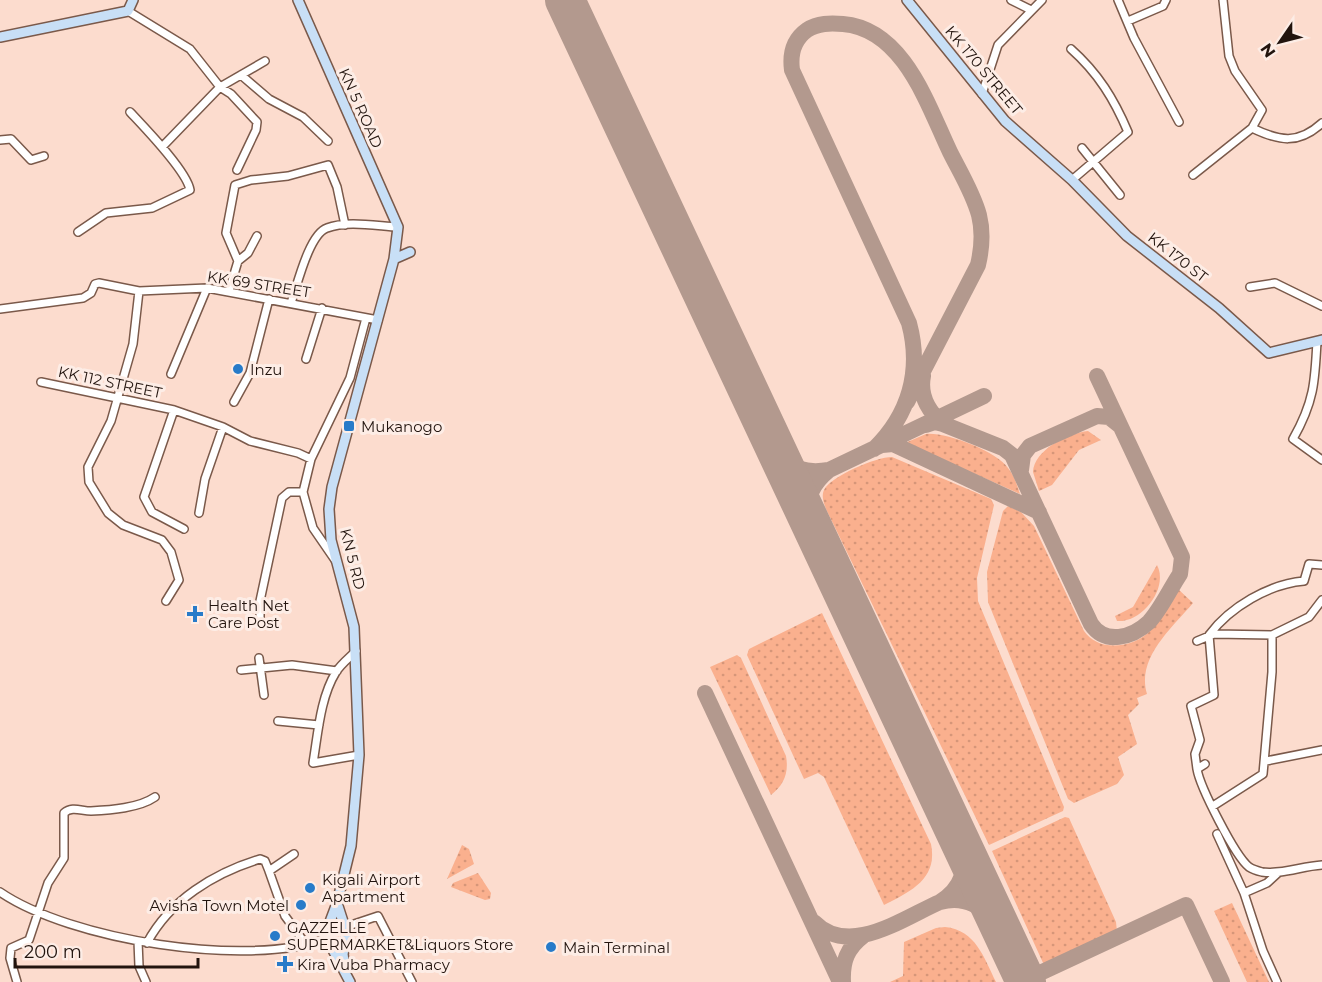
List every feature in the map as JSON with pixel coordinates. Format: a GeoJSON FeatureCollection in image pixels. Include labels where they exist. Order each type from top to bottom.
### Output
{"type":"FeatureCollection","features":[{"type":"Feature","properties":{"kind":"main road"},"geometry":{"type":"LineString","coordinates":[[0,37],[35,28],[128,11],[133,0]]}},
{"type":"Feature","properties":{"kind":"main road","name":"KN 5 ROAD"},"geometry":{"type":"LineString","coordinates":[[298,0],[398,227]]}},
{"type":"Feature","properties":{"kind":"main road","name":"KK 170 STREET"},"geometry":{"type":"LineString","coordinates":[[907,0],[1005,121],[1072,180]]}},
{"type":"Feature","properties":{"kind":"main road","name":"KK 170 ST"},"geometry":{"type":"LineString","coordinates":[[1072,180],[1127,236],[1219,308],[1269,354],[1319,340]]}},
{"type":"Feature","properties":{"kind":"main road","name":"KN 5 RD"},"geometry":{"type":"LineString","coordinates":[[348,979],[327,941],[327,928],[337,903],[351,846],[359,755],[356,651],[350,610],[329,527],[330,498],[394,259],[398,227]]}},
{"type":"Feature","properties":{"kind":"main road"},"geometry":{"type":"LineString","coordinates":[[394,259],[410,252]]}},
{"type":"Feature","properties":{"kind":"main road","name":"KN 5 RD"},"geometry":{"type":"LineString","coordinates":[[337,903],[347,934],[343,954],[348,979]]}},
{"type":"Feature","properties":{"kind":"main road"},"geometry":{"type":"LineString","coordinates":[[327,928],[333,924],[344,926]]}},
{"type":"Feature","properties":{"kind":"main road"},"geometry":{"type":"LineString","coordinates":[[327,941],[335,946],[346,940]]}},
{"type":"Feature","properties":{"kind":"street"},"geometry":{"type":"LineString","coordinates":[[1011,0],[1031,10]]}},
{"type":"Feature","properties":{"kind":"street"},"geometry":{"type":"LineString","coordinates":[[982,94],[995,49],[1042,0]]}},
{"type":"Feature","properties":{"kind":"street"},"geometry":{"type":"LineString","coordinates":[[1118,0],[1138,46],[1179,122]]}},
{"type":"Feature","properties":{"kind":"street"},"geometry":{"type":"LineString","coordinates":[[1128,21],[1163,6],[1166,0]]}},
{"type":"Feature","properties":{"kind":"street"},"geometry":{"type":"LineString","coordinates":[[1192,175],[1252,128],[1262,110],[1235,71],[1229,56],[1223,0]]}},
{"type":"Feature","properties":{"kind":"street"},"geometry":{"type":"LineString","coordinates":[[128,11],[185,45],[220,87],[231,94],[258,126],[237,170]]}},
{"type":"Feature","properties":{"kind":"street"},"geometry":{"type":"LineString","coordinates":[[1071,49],[1098,74],[1112,95],[1116,112],[1128,132],[1072,180]]}},
{"type":"Feature","properties":{"kind":"street"},"geometry":{"type":"LineString","coordinates":[[162,147],[220,87],[265,61]]}},
{"type":"Feature","properties":{"kind":"street"},"geometry":{"type":"LineString","coordinates":[[241,75],[262,94],[303,117],[328,141]]}},
{"type":"Feature","properties":{"kind":"street"},"geometry":{"type":"LineString","coordinates":[[78,232],[106,213],[152,208],[188,192],[190,188],[162,147],[130,112]]}},
{"type":"Feature","properties":{"kind":"street"},"geometry":{"type":"LineString","coordinates":[[1252,128],[1273,138],[1294,138],[1312,132],[1322,123]]}},
{"type":"Feature","properties":{"kind":"street"},"geometry":{"type":"LineString","coordinates":[[0,140],[11,139],[31,160],[44,156]]}},
{"type":"Feature","properties":{"kind":"street"},"geometry":{"type":"LineString","coordinates":[[1082,148],[1120,195]]}},
{"type":"Feature","properties":{"kind":"street"},"geometry":{"type":"LineString","coordinates":[[238,261],[226,233],[233,187],[238,184],[288,176],[328,165],[337,187],[345,225]]}},
{"type":"Feature","properties":{"kind":"street"},"geometry":{"type":"LineString","coordinates":[[291,303],[313,242],[324,229],[345,225],[398,227]]}},
{"type":"Feature","properties":{"kind":"street"},"geometry":{"type":"LineString","coordinates":[[228,291],[238,261],[248,253],[257,236]]}},
{"type":"Feature","properties":{"kind":"street","name":"KK 69 STREET"},"geometry":{"type":"LineString","coordinates":[[0,309],[83,298],[91,293],[95,284],[99,283],[139,291],[207,288],[378,320]]}},
{"type":"Feature","properties":{"kind":"street"},"geometry":{"type":"LineString","coordinates":[[1250,287],[1275,283],[1322,306]]}},
{"type":"Feature","properties":{"kind":"street"},"geometry":{"type":"LineString","coordinates":[[171,374],[207,288]]}},
{"type":"Feature","properties":{"kind":"street"},"geometry":{"type":"LineString","coordinates":[[139,291],[133,344],[111,421],[88,467],[89,482],[108,513],[123,525],[162,540],[171,552],[179,580],[166,601]]}},
{"type":"Feature","properties":{"kind":"street"},"geometry":{"type":"LineString","coordinates":[[234,402],[250,373],[269,299]]}},
{"type":"Feature","properties":{"kind":"street"},"geometry":{"type":"LineString","coordinates":[[306,358],[322,308]]}},
{"type":"Feature","properties":{"kind":"street"},"geometry":{"type":"LineString","coordinates":[[336,562],[313,528],[303,492],[311,459],[350,378],[366,318]]}},
{"type":"Feature","properties":{"kind":"street"},"geometry":{"type":"LineString","coordinates":[[1319,340],[1314,390],[1305,418],[1293,439],[1322,460]]}},
{"type":"Feature","properties":{"kind":"street","name":"KK 112 STREET"},"geometry":{"type":"LineString","coordinates":[[41,382],[174,410],[223,427],[250,441],[298,453],[311,459]]}},
{"type":"Feature","properties":{"kind":"street"},"geometry":{"type":"LineString","coordinates":[[342,394],[358,398]]}},
{"type":"Feature","properties":{"kind":"street","name":"KK 112 STREET"},"geometry":{"type":"LineString","coordinates":[[174,410],[145,491],[144,501],[152,512],[184,529]]}},
{"type":"Feature","properties":{"kind":"street"},"geometry":{"type":"LineString","coordinates":[[199,513],[205,479],[223,427]]}},
{"type":"Feature","properties":{"kind":"street"},"geometry":{"type":"LineString","coordinates":[[260,622],[260,601],[282,498],[289,492],[303,492]]}},
{"type":"Feature","properties":{"kind":"street"},"geometry":{"type":"LineString","coordinates":[[1322,565],[1309,564],[1304,581],[1282,583],[1221,619],[1209,635],[1214,695],[1191,706],[1200,740],[1195,754],[1197,769],[1205,794],[1237,850],[1250,867],[1260,872],[1279,872],[1322,865]]}},
{"type":"Feature","properties":{"kind":"street"},"geometry":{"type":"LineString","coordinates":[[1197,641],[1209,635],[1272,635],[1309,617],[1322,600]]}},
{"type":"Feature","properties":{"kind":"street"},"geometry":{"type":"LineString","coordinates":[[1213,806],[1262,776],[1266,761],[1272,635]]}},
{"type":"Feature","properties":{"kind":"street"},"geometry":{"type":"LineString","coordinates":[[356,651],[337,670],[325,698],[313,764],[359,755]]}},
{"type":"Feature","properties":{"kind":"street"},"geometry":{"type":"LineString","coordinates":[[259,658],[264,695]]}},
{"type":"Feature","properties":{"kind":"street"},"geometry":{"type":"LineString","coordinates":[[241,670],[292,665],[337,670]]}},
{"type":"Feature","properties":{"kind":"street"},"geometry":{"type":"LineString","coordinates":[[278,721],[320,724]]}},
{"type":"Feature","properties":{"kind":"street"},"geometry":{"type":"LineString","coordinates":[[1266,761],[1322,750]]}},
{"type":"Feature","properties":{"kind":"street"},"geometry":{"type":"LineString","coordinates":[[1197,769],[1205,764]]}},
{"type":"Feature","properties":{"kind":"street"},"geometry":{"type":"LineString","coordinates":[[17,982],[10,958],[11,948],[29,940],[48,883],[64,858],[66,811],[139,805],[155,797]]}},
{"type":"Feature","properties":{"kind":"street"},"geometry":{"type":"LineString","coordinates":[[1216,834],[1244,893],[1263,951],[1277,982]]}},
{"type":"Feature","properties":{"kind":"street"},"geometry":{"type":"LineString","coordinates":[[269,871],[294,854]]}},
{"type":"Feature","properties":{"kind":"street"},"geometry":{"type":"LineString","coordinates":[[147,943],[155,927],[176,904],[193,890],[246,863],[264,860],[285,916],[307,946]]}},
{"type":"Feature","properties":{"kind":"street"},"geometry":{"type":"LineString","coordinates":[[1244,893],[1266,883],[1279,872]]}},
{"type":"Feature","properties":{"kind":"street"},"geometry":{"type":"LineString","coordinates":[[0,892],[39,913],[147,943],[205,949],[261,951],[307,946],[327,941]]}},
{"type":"Feature","properties":{"kind":"street"},"geometry":{"type":"LineString","coordinates":[[344,926],[378,916],[412,982]]}},
{"type":"Feature","properties":{"kind":"street"},"geometry":{"type":"LineString","coordinates":[[138,941],[139,966],[146,982]]}},
{"type":"Feature","properties":{"kind":"shaded area"},"geometry":{"type":"Polygon","coordinates":[[[1088,431],[1101,440],[1079,450],[1052,485],[1039,491],[1033,472],[1039,457],[1062,439],[1088,431]]]}},
{"type":"Feature","properties":{"kind":"shaded area"},"geometry":{"type":"Polygon","coordinates":[[[926,434],[958,439],[993,455],[1010,471],[1020,494],[905,443],[926,434]]]}},
{"type":"Feature","properties":{"kind":"shaded area"},"geometry":{"type":"Polygon","coordinates":[[[892,457],[991,499],[994,505],[977,578],[978,601],[1064,807],[1063,811],[989,845],[824,502],[824,490],[844,473],[865,464],[892,457]]]}},
{"type":"Feature","properties":{"kind":"shaded area"},"geometry":{"type":"Polygon","coordinates":[[[1008,506],[1021,512],[1034,526],[1084,631],[1098,643],[1117,646],[1144,636],[1159,621],[1178,589],[1193,603],[1166,633],[1151,656],[1145,681],[1147,694],[1137,698],[1139,704],[1128,715],[1137,744],[1118,757],[1124,775],[1117,784],[1074,803],[1068,799],[988,602],[987,572],[1003,511],[1008,506]]]}},
{"type":"Feature","properties":{"kind":"shaded area"},"geometry":{"type":"Polygon","coordinates":[[[1157,565],[1160,574],[1159,584],[1151,602],[1135,616],[1117,621],[1115,616],[1133,607],[1157,565]]]}},
{"type":"Feature","properties":{"kind":"shaded area"},"geometry":{"type":"Polygon","coordinates":[[[822,613],[931,844],[932,856],[926,875],[913,889],[884,905],[824,777],[818,773],[804,779],[747,655],[749,649],[822,613]]]}},
{"type":"Feature","properties":{"kind":"shaded area"},"geometry":{"type":"Polygon","coordinates":[[[737,655],[741,658],[786,756],[787,768],[784,778],[771,795],[710,667],[737,655]]]}},
{"type":"Feature","properties":{"kind":"shaded area"},"geometry":{"type":"Polygon","coordinates":[[[1065,817],[1069,818],[1116,922],[1117,932],[1044,965],[992,851],[1065,817]]]}},
{"type":"Feature","properties":{"kind":"shaded area"},"geometry":{"type":"Polygon","coordinates":[[[462,845],[469,849],[474,864],[447,879],[462,845]]]}},
{"type":"Feature","properties":{"kind":"shaded area"},"geometry":{"type":"Polygon","coordinates":[[[478,873],[491,893],[490,899],[485,900],[451,887],[453,883],[478,873]]]}},
{"type":"Feature","properties":{"kind":"shaded area"},"geometry":{"type":"Polygon","coordinates":[[[1232,903],[1269,982],[1247,982],[1214,911],[1232,903]]]}},
{"type":"Feature","properties":{"kind":"shaded area"},"geometry":{"type":"Polygon","coordinates":[[[936,928],[956,929],[972,939],[983,955],[996,982],[890,982],[903,976],[904,942],[936,928]]]}},
{"type":"Feature","properties":{"kind":"taxiway"},"geometry":{"type":"LineString","coordinates":[[874,449],[886,436],[904,407],[913,375],[913,341],[909,323],[792,70],[792,53],[798,38],[807,30],[820,25],[843,24],[864,29],[882,40],[898,55],[923,93],[970,191],[979,215],[981,240],[978,265],[907,402]]}},
{"type":"Feature","properties":{"kind":"taxiway"},"geometry":{"type":"LineString","coordinates":[[923,376],[922,390],[926,403],[943,424]]}},
{"type":"Feature","properties":{"kind":"taxiway"},"geometry":{"type":"LineString","coordinates":[[926,425],[935,422],[943,424],[1003,448],[1012,455],[1091,624],[1104,635],[1111,637],[1127,635],[1142,628],[1158,611],[1180,574],[1182,557],[1097,376]]}},
{"type":"Feature","properties":{"kind":"taxiway"},"geometry":{"type":"LineString","coordinates":[[808,518],[808,503],[812,491],[818,480],[829,470],[984,396]]}},
{"type":"Feature","properties":{"kind":"taxiway"},"geometry":{"type":"LineString","coordinates":[[1021,470],[1023,455],[1030,446],[1097,416],[1109,417],[1119,425]]}},
{"type":"Feature","properties":{"kind":"taxiway"},"geometry":{"type":"LineString","coordinates":[[882,445],[893,444],[1039,512]]}},
{"type":"Feature","properties":{"kind":"taxiway"},"geometry":{"type":"LineString","coordinates":[[776,450],[787,462],[799,469],[829,470]]}},
{"type":"Feature","properties":{"kind":"taxiway"},"geometry":{"type":"LineString","coordinates":[[705,693],[840,982]]}},
{"type":"Feature","properties":{"kind":"taxiway"},"geometry":{"type":"LineString","coordinates":[[814,922],[828,932],[843,936],[859,936],[893,925],[940,902],[954,891],[961,877],[964,862],[961,844]]}},
{"type":"Feature","properties":{"kind":"taxiway"},"geometry":{"type":"LineString","coordinates":[[940,902],[958,900],[973,904],[1000,927]]}},
{"type":"Feature","properties":{"kind":"taxiway"},"geometry":{"type":"LineString","coordinates":[[1025,980],[1186,905],[1222,982]]}},
{"type":"Feature","properties":{"kind":"taxiway"},"geometry":{"type":"LineString","coordinates":[[843,982],[843,968],[849,951],[863,936]]}},
{"type":"Feature","properties":{"kind":"runway"},"geometry":{"type":"LineString","coordinates":[[565,0],[1026,982]]}},
{"type":"Feature","properties":{"kind":"place","name":"Inzu"},"geometry":{"type":"Point","coordinates":[238,369]}},
{"type":"Feature","properties":{"kind":"place","name":"Mukanogo"},"geometry":{"type":"Point","coordinates":[349,426]}},
{"type":"Feature","properties":{"kind":"place","name":"Health Net Care Post"},"geometry":{"type":"Point","coordinates":[195,614]}},
{"type":"Feature","properties":{"kind":"place","name":"Kigali Airport Apartment"},"geometry":{"type":"Point","coordinates":[310,888]}},
{"type":"Feature","properties":{"kind":"place","name":"Avisha Town Motel"},"geometry":{"type":"Point","coordinates":[301,905]}},
{"type":"Feature","properties":{"kind":"place","name":"GAZZELLE SUPERMARKET&Liquors Store"},"geometry":{"type":"Point","coordinates":[275,936]}},
{"type":"Feature","properties":{"kind":"place","name":"Main Terminal"},"geometry":{"type":"Point","coordinates":[551,947]}},
{"type":"Feature","properties":{"kind":"place","name":"Kira Vuba Pharmacy"},"geometry":{"type":"Point","coordinates":[285,964]}}]}
